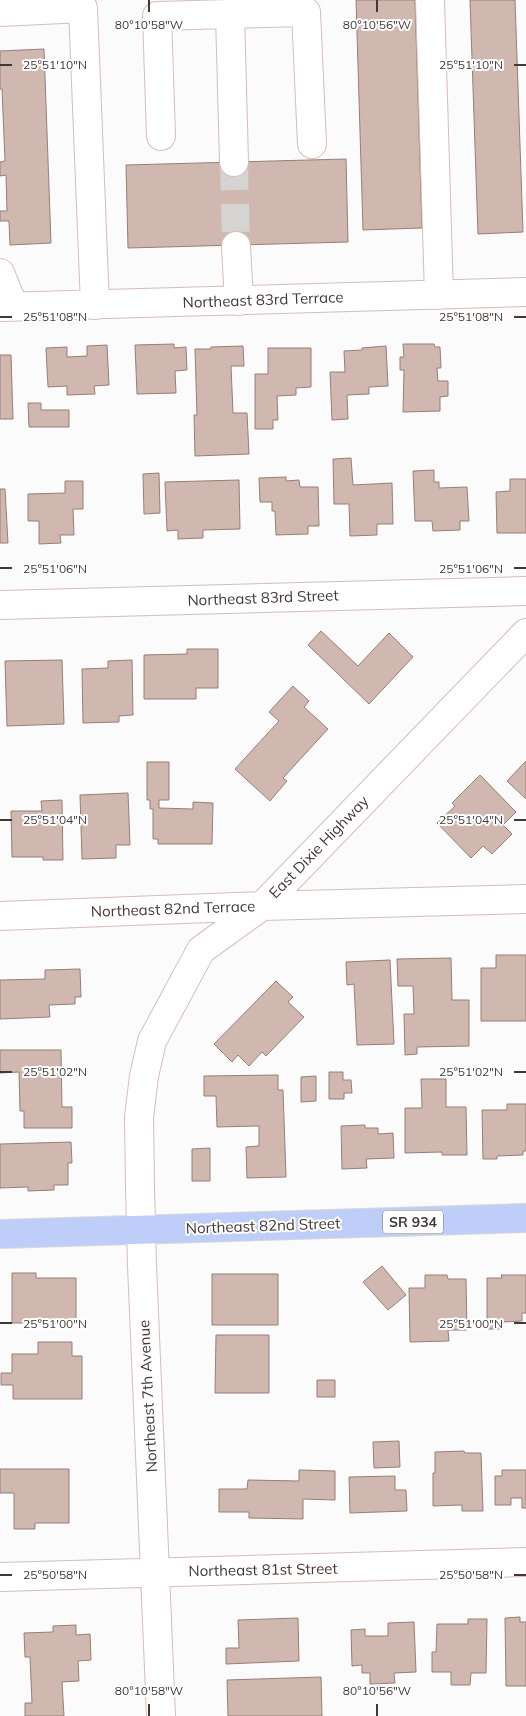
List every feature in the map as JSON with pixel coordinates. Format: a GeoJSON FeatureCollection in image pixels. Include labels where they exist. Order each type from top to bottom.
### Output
{"type":"FeatureCollection","features":[{"type":"Feature","properties":{"kind":"main road","name":"Northeast 82nd Street"},"geometry":{"type":"LineString","coordinates":[[0,1234],[526,1218]]}},
{"type":"Feature","properties":{"kind":"street"},"geometry":{"type":"LineString","coordinates":[[430,0],[440,295]]}},
{"type":"Feature","properties":{"kind":"street"},"geometry":{"type":"LineString","coordinates":[[0,12],[82,8],[95,305]]}},
{"type":"Feature","properties":{"kind":"street"},"geometry":{"type":"LineString","coordinates":[[161,136],[157,16],[306,12],[312,144]]}},
{"type":"Feature","properties":{"kind":"street"},"geometry":{"type":"LineString","coordinates":[[230,14],[234,162]]}},
{"type":"Feature","properties":{"kind":"street"},"geometry":{"type":"LineString","coordinates":[[236,246],[239,301]]}},
{"type":"Feature","properties":{"kind":"street"},"geometry":{"type":"LineString","coordinates":[[0,273],[7,307]]}},
{"type":"Feature","properties":{"kind":"street","name":"Northeast 83rd Terrace"},"geometry":{"type":"LineString","coordinates":[[7,307],[526,292]]}},
{"type":"Feature","properties":{"kind":"street","name":"Northeast 83rd Street"},"geometry":{"type":"LineString","coordinates":[[0,605],[526,591]]}},
{"type":"Feature","properties":{"kind":"street","name":"East Dixie Highway"},"geometry":{"type":"LineString","coordinates":[[144,1076],[152,1040],[201,950],[262,906],[526,633]]}},
{"type":"Feature","properties":{"kind":"street","name":"Northeast 82nd Terrace"},"geometry":{"type":"LineString","coordinates":[[0,916],[262,906],[526,899]]}},
{"type":"Feature","properties":{"kind":"street","name":"Northeast 7th Avenue"},"geometry":{"type":"LineString","coordinates":[[144,1076],[140,1117],[141,1230],[161,1716]]}},
{"type":"Feature","properties":{"kind":"street","name":"Northeast 81st Street"},"geometry":{"type":"LineString","coordinates":[[0,1577],[526,1562]]}},
{"type":"Feature","properties":{"kind":"building"},"geometry":{"type":"Polygon","coordinates":[[[356,0],[415,0],[422,228],[363,230],[356,0]]]}},
{"type":"Feature","properties":{"kind":"building"},"geometry":{"type":"Polygon","coordinates":[[[470,0],[515,0],[523,232],[478,234],[470,0]]]}},
{"type":"Feature","properties":{"kind":"building"},"geometry":{"type":"Polygon","coordinates":[[[44,49],[51,243],[10,245],[9,221],[0,221],[0,211],[7,211],[6,175],[0,176],[0,162],[5,161],[2,89],[0,89],[0,51],[44,49]]]}},
{"type":"Feature","properties":{"kind":"building"},"geometry":{"type":"Polygon","coordinates":[[[346,159],[348,242],[128,248],[126,165],[346,159]]]}},
{"type":"Feature","properties":{"kind":"building"},"geometry":{"type":"Polygon","coordinates":[[[174,344],[174,348],[186,347],[187,370],[175,371],[176,393],[137,394],[135,345],[174,344]]]}},
{"type":"Feature","properties":{"kind":"building"},"geometry":{"type":"Polygon","coordinates":[[[403,344],[434,344],[435,347],[440,347],[441,368],[437,368],[438,381],[448,381],[448,396],[440,397],[440,411],[403,412],[404,370],[400,370],[400,357],[404,357],[403,344]]]}},
{"type":"Feature","properties":{"kind":"building"},"geometry":{"type":"Polygon","coordinates":[[[107,345],[109,385],[94,386],[95,394],[67,395],[67,386],[48,387],[46,348],[67,347],[67,357],[87,356],[87,346],[107,345]]]}},
{"type":"Feature","properties":{"kind":"building"},"geometry":{"type":"Polygon","coordinates":[[[243,346],[244,366],[231,366],[233,413],[247,413],[249,454],[195,456],[194,415],[197,415],[195,349],[243,346]]]}},
{"type":"Feature","properties":{"kind":"building"},"geometry":{"type":"Polygon","coordinates":[[[386,346],[388,386],[369,387],[369,394],[347,395],[348,419],[332,420],[330,372],[345,372],[344,351],[386,346]]]}},
{"type":"Feature","properties":{"kind":"building"},"geometry":{"type":"Polygon","coordinates":[[[268,348],[311,348],[311,387],[296,388],[296,395],[277,396],[278,420],[273,420],[273,429],[255,429],[255,374],[268,374],[268,348]]]}},
{"type":"Feature","properties":{"kind":"building"},"geometry":{"type":"Polygon","coordinates":[[[0,355],[11,355],[13,419],[0,419],[0,355]]]}},
{"type":"Feature","properties":{"kind":"building"},"geometry":{"type":"Polygon","coordinates":[[[28,403],[41,403],[41,410],[69,410],[69,427],[29,427],[28,403]]]}},
{"type":"Feature","properties":{"kind":"building"},"geometry":{"type":"Polygon","coordinates":[[[351,458],[353,485],[392,483],[393,524],[377,524],[377,535],[350,536],[349,504],[334,504],[333,459],[351,458]]]}},
{"type":"Feature","properties":{"kind":"building"},"geometry":{"type":"Polygon","coordinates":[[[434,470],[434,482],[439,482],[439,488],[467,487],[469,521],[460,521],[460,530],[433,531],[432,521],[415,521],[413,471],[434,470]]]}},
{"type":"Feature","properties":{"kind":"building"},"geometry":{"type":"Polygon","coordinates":[[[159,473],[160,513],[144,514],[143,474],[159,473]]]}},
{"type":"Feature","properties":{"kind":"building"},"geometry":{"type":"Polygon","coordinates":[[[286,477],[286,481],[299,480],[300,487],[318,487],[319,526],[308,526],[308,534],[276,535],[275,511],[272,511],[272,502],[260,502],[259,478],[286,477]]]}},
{"type":"Feature","properties":{"kind":"building"},"geometry":{"type":"Polygon","coordinates":[[[510,479],[526,479],[526,533],[497,533],[496,492],[510,491],[510,479]]]}},
{"type":"Feature","properties":{"kind":"building"},"geometry":{"type":"Polygon","coordinates":[[[239,480],[240,529],[203,530],[203,538],[178,539],[178,530],[167,531],[165,482],[239,480]]]}},
{"type":"Feature","properties":{"kind":"building"},"geometry":{"type":"Polygon","coordinates":[[[65,481],[83,481],[83,509],[73,509],[74,535],[60,535],[61,543],[39,544],[39,521],[28,521],[28,494],[65,493],[65,481]]]}},
{"type":"Feature","properties":{"kind":"building"},"geometry":{"type":"Polygon","coordinates":[[[0,489],[5,489],[8,543],[0,543],[0,489]]]}},
{"type":"Feature","properties":{"kind":"building"},"geometry":{"type":"Polygon","coordinates":[[[321,631],[358,666],[389,633],[413,657],[369,704],[308,645],[321,631]]]}},
{"type":"Feature","properties":{"kind":"building"},"geometry":{"type":"Polygon","coordinates":[[[187,649],[218,649],[218,688],[196,688],[196,699],[144,699],[144,655],[187,654],[187,649]]]}},
{"type":"Feature","properties":{"kind":"building"},"geometry":{"type":"Polygon","coordinates":[[[62,660],[64,724],[7,726],[5,661],[62,660]]]}},
{"type":"Feature","properties":{"kind":"building"},"geometry":{"type":"Polygon","coordinates":[[[132,660],[133,715],[119,716],[119,722],[83,723],[82,669],[108,668],[108,661],[132,660]]]}},
{"type":"Feature","properties":{"kind":"building"},"geometry":{"type":"Polygon","coordinates":[[[293,686],[309,701],[304,707],[328,729],[283,778],[287,781],[270,801],[235,769],[279,721],[269,712],[293,686]]]}},
{"type":"Feature","properties":{"kind":"building"},"geometry":{"type":"Polygon","coordinates":[[[526,761],[526,799],[507,781],[526,761]]]}},
{"type":"Feature","properties":{"kind":"building"},"geometry":{"type":"Polygon","coordinates":[[[147,762],[169,762],[169,800],[159,800],[159,808],[193,809],[193,802],[213,803],[212,844],[158,844],[158,839],[153,839],[153,809],[150,809],[150,800],[147,800],[147,762]]]}},
{"type":"Feature","properties":{"kind":"building"},"geometry":{"type":"Polygon","coordinates":[[[480,775],[516,812],[503,825],[512,834],[492,854],[483,846],[471,858],[437,823],[455,806],[452,803],[480,775]]]}},
{"type":"Feature","properties":{"kind":"building"},"geometry":{"type":"Polygon","coordinates":[[[128,793],[130,845],[116,845],[116,858],[82,859],[80,795],[128,793]]]}},
{"type":"Feature","properties":{"kind":"building"},"geometry":{"type":"Polygon","coordinates":[[[62,800],[63,860],[43,860],[43,857],[12,857],[11,811],[42,811],[41,801],[62,800]]]}},
{"type":"Feature","properties":{"kind":"building"},"geometry":{"type":"Polygon","coordinates":[[[496,955],[526,955],[526,1021],[481,1021],[481,968],[496,968],[496,955]]]}},
{"type":"Feature","properties":{"kind":"building"},"geometry":{"type":"Polygon","coordinates":[[[451,958],[452,1000],[469,1000],[469,1046],[417,1047],[417,1054],[405,1055],[404,1014],[414,1014],[413,986],[398,986],[397,959],[451,958]]]}},
{"type":"Feature","properties":{"kind":"building"},"geometry":{"type":"Polygon","coordinates":[[[390,960],[394,1044],[357,1045],[354,984],[347,985],[346,962],[390,960]]]}},
{"type":"Feature","properties":{"kind":"building"},"geometry":{"type":"Polygon","coordinates":[[[80,969],[81,997],[75,997],[75,1004],[49,1005],[50,1017],[0,1019],[0,980],[45,979],[45,970],[80,969]]]}},
{"type":"Feature","properties":{"kind":"building"},"geometry":{"type":"Polygon","coordinates":[[[276,981],[293,997],[288,1002],[304,1017],[266,1056],[262,1052],[249,1066],[238,1055],[232,1062],[214,1044],[276,981]]]}},
{"type":"Feature","properties":{"kind":"building"},"geometry":{"type":"Polygon","coordinates":[[[0,1050],[61,1050],[62,1107],[72,1107],[72,1128],[24,1128],[24,1111],[20,1111],[19,1072],[0,1073],[0,1050]]]}},
{"type":"Feature","properties":{"kind":"building"},"geometry":{"type":"Polygon","coordinates":[[[329,1072],[343,1072],[343,1080],[351,1080],[352,1093],[344,1093],[344,1099],[329,1099],[329,1072]]]}},
{"type":"Feature","properties":{"kind":"building"},"geometry":{"type":"Polygon","coordinates":[[[278,1075],[278,1090],[283,1090],[286,1177],[247,1178],[246,1147],[259,1146],[259,1126],[217,1127],[216,1096],[204,1096],[204,1076],[278,1075]]]}},
{"type":"Feature","properties":{"kind":"building"},"geometry":{"type":"Polygon","coordinates":[[[316,1076],[316,1101],[301,1102],[301,1077],[316,1076]]]}},
{"type":"Feature","properties":{"kind":"building"},"geometry":{"type":"Polygon","coordinates":[[[421,1079],[446,1079],[446,1107],[466,1107],[467,1155],[442,1155],[442,1152],[405,1153],[405,1108],[422,1108],[421,1079]]]}},
{"type":"Feature","properties":{"kind":"building"},"geometry":{"type":"Polygon","coordinates":[[[507,1104],[526,1104],[526,1151],[523,1151],[523,1155],[497,1156],[497,1159],[483,1159],[482,1110],[507,1110],[507,1104]]]}},
{"type":"Feature","properties":{"kind":"building"},"geometry":{"type":"Polygon","coordinates":[[[365,1125],[365,1128],[378,1128],[378,1134],[393,1133],[394,1158],[366,1159],[367,1168],[342,1169],[341,1126],[365,1125]]]}},
{"type":"Feature","properties":{"kind":"building"},"geometry":{"type":"Polygon","coordinates":[[[71,1142],[72,1163],[68,1163],[68,1185],[54,1185],[54,1190],[28,1191],[28,1187],[0,1188],[0,1144],[71,1142]]]}},
{"type":"Feature","properties":{"kind":"building"},"geometry":{"type":"Polygon","coordinates":[[[210,1148],[210,1181],[192,1181],[192,1149],[210,1148]]]}},
{"type":"Feature","properties":{"kind":"building"},"geometry":{"type":"Polygon","coordinates":[[[382,1266],[406,1295],[388,1310],[363,1282],[382,1266]]]}},
{"type":"Feature","properties":{"kind":"building"},"geometry":{"type":"Polygon","coordinates":[[[12,1273],[36,1273],[36,1278],[76,1278],[76,1323],[12,1323],[12,1273]]]}},
{"type":"Feature","properties":{"kind":"building"},"geometry":{"type":"Polygon","coordinates":[[[212,1274],[278,1274],[278,1325],[212,1325],[212,1274]]]}},
{"type":"Feature","properties":{"kind":"building"},"geometry":{"type":"Polygon","coordinates":[[[425,1275],[447,1275],[448,1279],[466,1279],[467,1330],[448,1330],[449,1341],[410,1342],[409,1288],[425,1288],[425,1275]]]}},
{"type":"Feature","properties":{"kind":"building"},"geometry":{"type":"Polygon","coordinates":[[[501,1275],[526,1275],[526,1313],[522,1313],[522,1321],[503,1322],[503,1329],[487,1329],[487,1278],[502,1278],[501,1275]]]}},
{"type":"Feature","properties":{"kind":"building"},"geometry":{"type":"Polygon","coordinates":[[[216,1335],[269,1335],[269,1393],[215,1393],[216,1335]]]}},
{"type":"Feature","properties":{"kind":"building"},"geometry":{"type":"Polygon","coordinates":[[[38,1342],[72,1342],[72,1356],[82,1356],[82,1399],[13,1399],[13,1385],[1,1385],[1,1373],[12,1373],[12,1354],[38,1354],[38,1342]]]}},
{"type":"Feature","properties":{"kind":"building"},"geometry":{"type":"Polygon","coordinates":[[[317,1380],[335,1380],[335,1397],[317,1397],[317,1380]]]}},
{"type":"Feature","properties":{"kind":"building"},"geometry":{"type":"Polygon","coordinates":[[[399,1441],[400,1467],[374,1468],[373,1442],[399,1441]]]}},
{"type":"Feature","properties":{"kind":"building"},"geometry":{"type":"Polygon","coordinates":[[[464,1451],[465,1453],[481,1453],[483,1511],[462,1511],[462,1505],[433,1506],[435,1452],[464,1451]]]}},
{"type":"Feature","properties":{"kind":"building"},"geometry":{"type":"Polygon","coordinates":[[[0,1469],[69,1469],[69,1523],[35,1523],[35,1529],[14,1529],[14,1493],[0,1493],[0,1469]]]}},
{"type":"Feature","properties":{"kind":"building"},"geometry":{"type":"Polygon","coordinates":[[[299,1470],[335,1471],[335,1500],[303,1499],[303,1519],[249,1518],[249,1512],[219,1512],[219,1489],[247,1489],[248,1480],[299,1481],[299,1470]]]}},
{"type":"Feature","properties":{"kind":"building"},"geometry":{"type":"Polygon","coordinates":[[[502,1470],[526,1470],[526,1508],[522,1508],[522,1498],[511,1498],[511,1505],[495,1505],[495,1476],[502,1476],[502,1470]]]}},
{"type":"Feature","properties":{"kind":"building"},"geometry":{"type":"Polygon","coordinates":[[[395,1476],[395,1490],[406,1490],[407,1511],[350,1513],[349,1477],[395,1476]]]}},
{"type":"Feature","properties":{"kind":"building"},"geometry":{"type":"Polygon","coordinates":[[[520,1617],[520,1622],[526,1622],[526,1686],[506,1686],[505,1618],[520,1617]]]}},
{"type":"Feature","properties":{"kind":"building"},"geometry":{"type":"Polygon","coordinates":[[[298,1618],[299,1661],[226,1664],[226,1648],[239,1648],[238,1620],[298,1618]]]}},
{"type":"Feature","properties":{"kind":"building"},"geometry":{"type":"Polygon","coordinates":[[[468,1619],[487,1619],[486,1673],[471,1673],[470,1685],[451,1685],[451,1672],[432,1672],[432,1652],[436,1652],[437,1624],[468,1624],[468,1619]]]}},
{"type":"Feature","properties":{"kind":"building"},"geometry":{"type":"Polygon","coordinates":[[[414,1622],[416,1672],[394,1673],[395,1683],[370,1684],[370,1673],[362,1673],[362,1665],[352,1666],[351,1630],[365,1629],[365,1636],[388,1636],[388,1623],[414,1622]]]}},
{"type":"Feature","properties":{"kind":"building"},"geometry":{"type":"Polygon","coordinates":[[[76,1625],[76,1635],[90,1634],[91,1660],[78,1661],[79,1681],[62,1682],[64,1716],[25,1716],[25,1703],[32,1703],[30,1657],[25,1657],[24,1633],[53,1632],[53,1626],[76,1625]]]}},
{"type":"Feature","properties":{"kind":"building"},"geometry":{"type":"Polygon","coordinates":[[[321,1677],[322,1716],[228,1716],[227,1680],[321,1677]]]}},
{"type":"Feature","properties":{"kind":"tunnel"},"geometry":{"type":"LineString","coordinates":[[234,162],[236,246]]}}]}
